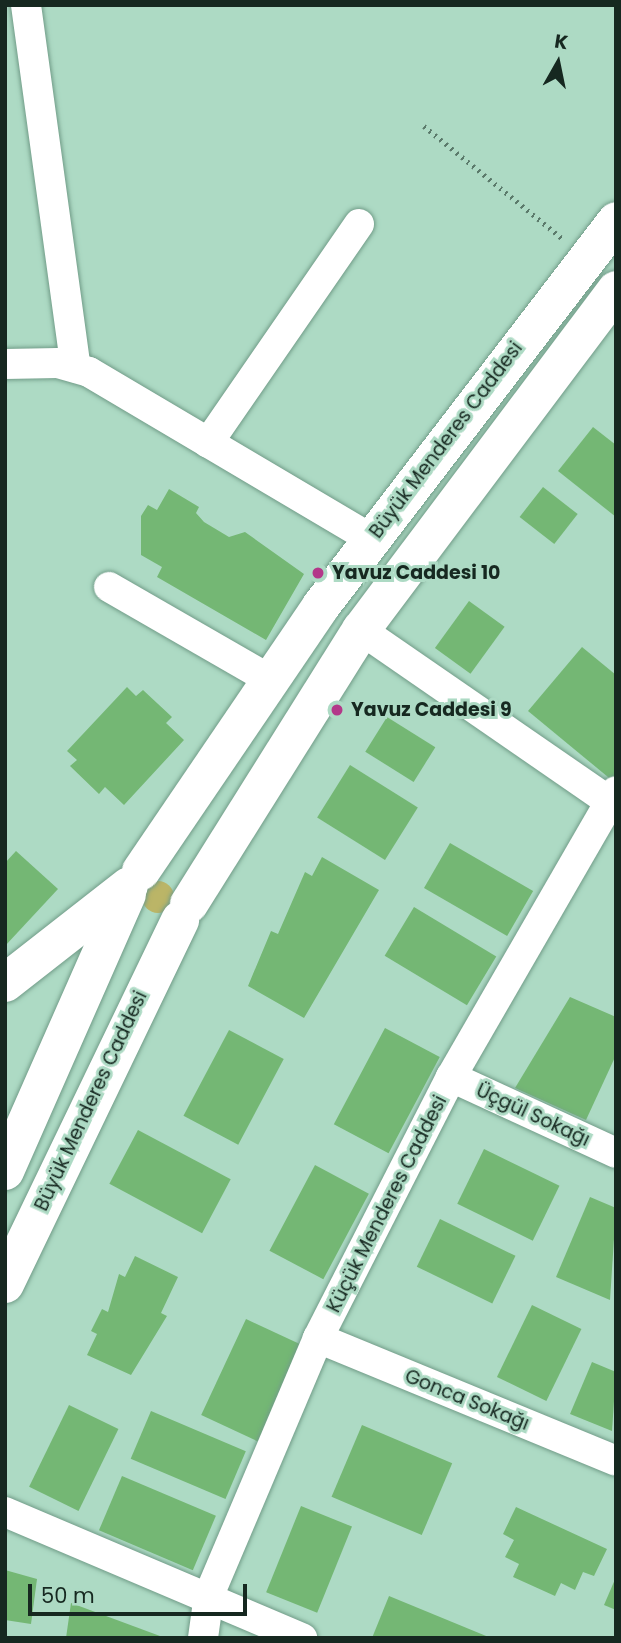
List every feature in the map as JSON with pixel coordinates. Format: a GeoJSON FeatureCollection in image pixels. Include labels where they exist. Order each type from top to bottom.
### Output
{"type":"FeatureCollection","features":[{"type":"Feature","properties":{"kind":"street"},"geometry":{"type":"LineString","coordinates":[[26,5],[76,368]]}},
{"type":"Feature","properties":{"kind":"street","name":"Büyük Menderes Caddesi"},"geometry":{"type":"LineString","coordinates":[[5,1171],[132,884],[271,680],[371,540],[616,221]]}},
{"type":"Feature","properties":{"kind":"street"},"geometry":{"type":"LineString","coordinates":[[208,443],[359,223]]}},
{"type":"Feature","properties":{"kind":"street","name":"Büyük Menderes Caddesi"},"geometry":{"type":"LineString","coordinates":[[5,1284],[185,912],[361,630],[616,290]]}},
{"type":"Feature","properties":{"kind":"street"},"geometry":{"type":"LineString","coordinates":[[5,364],[76,368],[371,540]]}},
{"type":"Feature","properties":{"kind":"street"},"geometry":{"type":"LineString","coordinates":[[109,587],[271,680]]}},
{"type":"Feature","properties":{"kind":"street"},"geometry":{"type":"LineString","coordinates":[[361,630],[613,800]]}},
{"type":"Feature","properties":{"kind":"street","name":"Küçük Menderes Caddesi"},"geometry":{"type":"LineString","coordinates":[[202,1638],[209,1595],[318,1338],[451,1077],[613,800]]}},
{"type":"Feature","properties":{"kind":"street"},"geometry":{"type":"LineString","coordinates":[[5,983],[158,866],[176,871],[187,886],[185,912]]}},
{"type":"Feature","properties":{"kind":"street","name":"Üçgül Sokağı"},"geometry":{"type":"LineString","coordinates":[[451,1077],[616,1153]]}},
{"type":"Feature","properties":{"kind":"street","name":"Gonca Sokağı"},"geometry":{"type":"LineString","coordinates":[[318,1338],[616,1461]]}},
{"type":"Feature","properties":{"kind":"street"},"geometry":{"type":"LineString","coordinates":[[5,1512],[209,1595],[302,1638]]}},
{"type":"Feature","properties":{"kind":"path"},"geometry":{"type":"LineString","coordinates":[[424,126],[587,258]]}},
{"type":"Feature","properties":{"kind":"shaded area"},"geometry":{"type":"Polygon","coordinates":[[[158,881],[169,886],[174,897],[169,908],[158,913],[147,908],[142,897],[147,886],[158,881]]]}},
{"type":"Feature","properties":{"kind":"building"},"geometry":{"type":"Polygon","coordinates":[[[593,427],[616,445],[616,517],[558,471],[593,427]]]}},
{"type":"Feature","properties":{"kind":"building"},"geometry":{"type":"Polygon","coordinates":[[[543,487],[578,514],[554,544],[520,517],[543,487]]]}},
{"type":"Feature","properties":{"kind":"building"},"geometry":{"type":"Polygon","coordinates":[[[169,489],[199,507],[196,513],[204,522],[229,537],[245,532],[304,574],[266,640],[157,577],[162,567],[141,555],[141,516],[148,505],[157,510],[169,489]]]}},
{"type":"Feature","properties":{"kind":"building"},"geometry":{"type":"Polygon","coordinates":[[[469,601],[505,627],[471,674],[435,648],[469,601]]]}},
{"type":"Feature","properties":{"kind":"building"},"geometry":{"type":"Polygon","coordinates":[[[582,647],[616,675],[614,782],[528,711],[582,647]]]}},
{"type":"Feature","properties":{"kind":"building"},"geometry":{"type":"Polygon","coordinates":[[[127,687],[136,696],[143,690],[172,717],[166,723],[184,740],[124,805],[105,787],[99,794],[70,766],[77,760],[67,751],[127,687]]]}},
{"type":"Feature","properties":{"kind":"building"},"geometry":{"type":"Polygon","coordinates":[[[387,717],[435,747],[414,782],[365,752],[387,717]]]}},
{"type":"Feature","properties":{"kind":"building"},"geometry":{"type":"Polygon","coordinates":[[[350,765],[418,807],[385,860],[317,818],[350,765]]]}},
{"type":"Feature","properties":{"kind":"building"},"geometry":{"type":"Polygon","coordinates":[[[450,843],[533,891],[507,936],[424,888],[450,843]]]}},
{"type":"Feature","properties":{"kind":"building"},"geometry":{"type":"Polygon","coordinates":[[[16,851],[58,889],[5,946],[5,863],[16,851]]]}},
{"type":"Feature","properties":{"kind":"building"},"geometry":{"type":"Polygon","coordinates":[[[322,857],[379,890],[304,1018],[248,986],[271,931],[278,934],[305,872],[312,876],[322,857]]]}},
{"type":"Feature","properties":{"kind":"building"},"geometry":{"type":"Polygon","coordinates":[[[414,907],[496,956],[467,1005],[385,956],[414,907]]]}},
{"type":"Feature","properties":{"kind":"building"},"geometry":{"type":"Polygon","coordinates":[[[570,997],[616,1017],[616,1055],[586,1120],[515,1088],[570,997]]]}},
{"type":"Feature","properties":{"kind":"building"},"geometry":{"type":"Polygon","coordinates":[[[385,1028],[440,1057],[389,1153],[334,1124],[385,1028]]]}},
{"type":"Feature","properties":{"kind":"building"},"geometry":{"type":"Polygon","coordinates":[[[229,1030],[284,1059],[238,1145],[183,1116],[229,1030]]]}},
{"type":"Feature","properties":{"kind":"building"},"geometry":{"type":"Polygon","coordinates":[[[138,1130],[231,1179],[202,1233],[109,1184],[138,1130]]]}},
{"type":"Feature","properties":{"kind":"building"},"geometry":{"type":"Polygon","coordinates":[[[484,1149],[559,1186],[533,1241],[457,1204],[484,1149]]]}},
{"type":"Feature","properties":{"kind":"building"},"geometry":{"type":"Polygon","coordinates":[[[315,1165],[369,1194],[323,1279],[269,1251],[315,1165]]]}},
{"type":"Feature","properties":{"kind":"building"},"geometry":{"type":"Polygon","coordinates":[[[590,1197],[616,1208],[610,1300],[556,1277],[590,1197]]]}},
{"type":"Feature","properties":{"kind":"building"},"geometry":{"type":"Polygon","coordinates":[[[440,1219],[515,1256],[492,1303],[417,1267],[440,1219]]]}},
{"type":"Feature","properties":{"kind":"building"},"geometry":{"type":"Polygon","coordinates":[[[135,1256],[178,1277],[161,1313],[167,1316],[131,1375],[87,1355],[97,1334],[91,1331],[102,1309],[108,1312],[119,1274],[125,1277],[135,1256]]]}},
{"type":"Feature","properties":{"kind":"building"},"geometry":{"type":"Polygon","coordinates":[[[532,1305],[581,1329],[546,1401],[497,1377],[532,1305]]]}},
{"type":"Feature","properties":{"kind":"building"},"geometry":{"type":"Polygon","coordinates":[[[246,1319],[307,1347],[262,1443],[201,1415],[246,1319]]]}},
{"type":"Feature","properties":{"kind":"building"},"geometry":{"type":"Polygon","coordinates":[[[592,1362],[616,1372],[612,1431],[570,1414],[592,1362]]]}},
{"type":"Feature","properties":{"kind":"building"},"geometry":{"type":"Polygon","coordinates":[[[69,1405],[118,1429],[79,1511],[29,1487],[69,1405]]]}},
{"type":"Feature","properties":{"kind":"building"},"geometry":{"type":"Polygon","coordinates":[[[151,1411],[246,1451],[225,1499],[131,1459],[151,1411]]]}},
{"type":"Feature","properties":{"kind":"building"},"geometry":{"type":"Polygon","coordinates":[[[362,1425],[452,1463],[422,1535],[332,1497],[362,1425]]]}},
{"type":"Feature","properties":{"kind":"building"},"geometry":{"type":"Polygon","coordinates":[[[122,1476],[216,1516],[193,1570],[99,1530],[122,1476]]]}},
{"type":"Feature","properties":{"kind":"building"},"geometry":{"type":"Polygon","coordinates":[[[301,1506],[352,1527],[317,1613],[266,1592],[301,1506]]]}},
{"type":"Feature","properties":{"kind":"building"},"geometry":{"type":"Polygon","coordinates":[[[516,1507],[607,1549],[594,1576],[583,1572],[575,1590],[561,1583],[555,1596],[513,1577],[519,1564],[505,1557],[514,1540],[503,1534],[516,1507]]]}},
{"type":"Feature","properties":{"kind":"building"},"geometry":{"type":"Polygon","coordinates":[[[5,1570],[37,1579],[31,1624],[5,1620],[5,1570]]]}},
{"type":"Feature","properties":{"kind":"building"},"geometry":{"type":"Polygon","coordinates":[[[616,1577],[616,1610],[604,1605],[616,1577]]]}},
{"type":"Feature","properties":{"kind":"building"},"geometry":{"type":"Polygon","coordinates":[[[389,1596],[491,1638],[372,1638],[389,1596]]]}},
{"type":"Feature","properties":{"kind":"building"},"geometry":{"type":"Polygon","coordinates":[[[71,1603],[160,1636],[66,1638],[71,1603]]]}},
{"type":"Feature","properties":{"kind":"place","name":"Yavuz Caddesi 10"},"geometry":{"type":"Point","coordinates":[318,573]}},
{"type":"Feature","properties":{"kind":"place","name":"Yavuz Caddesi 9"},"geometry":{"type":"Point","coordinates":[337,710]}}]}
